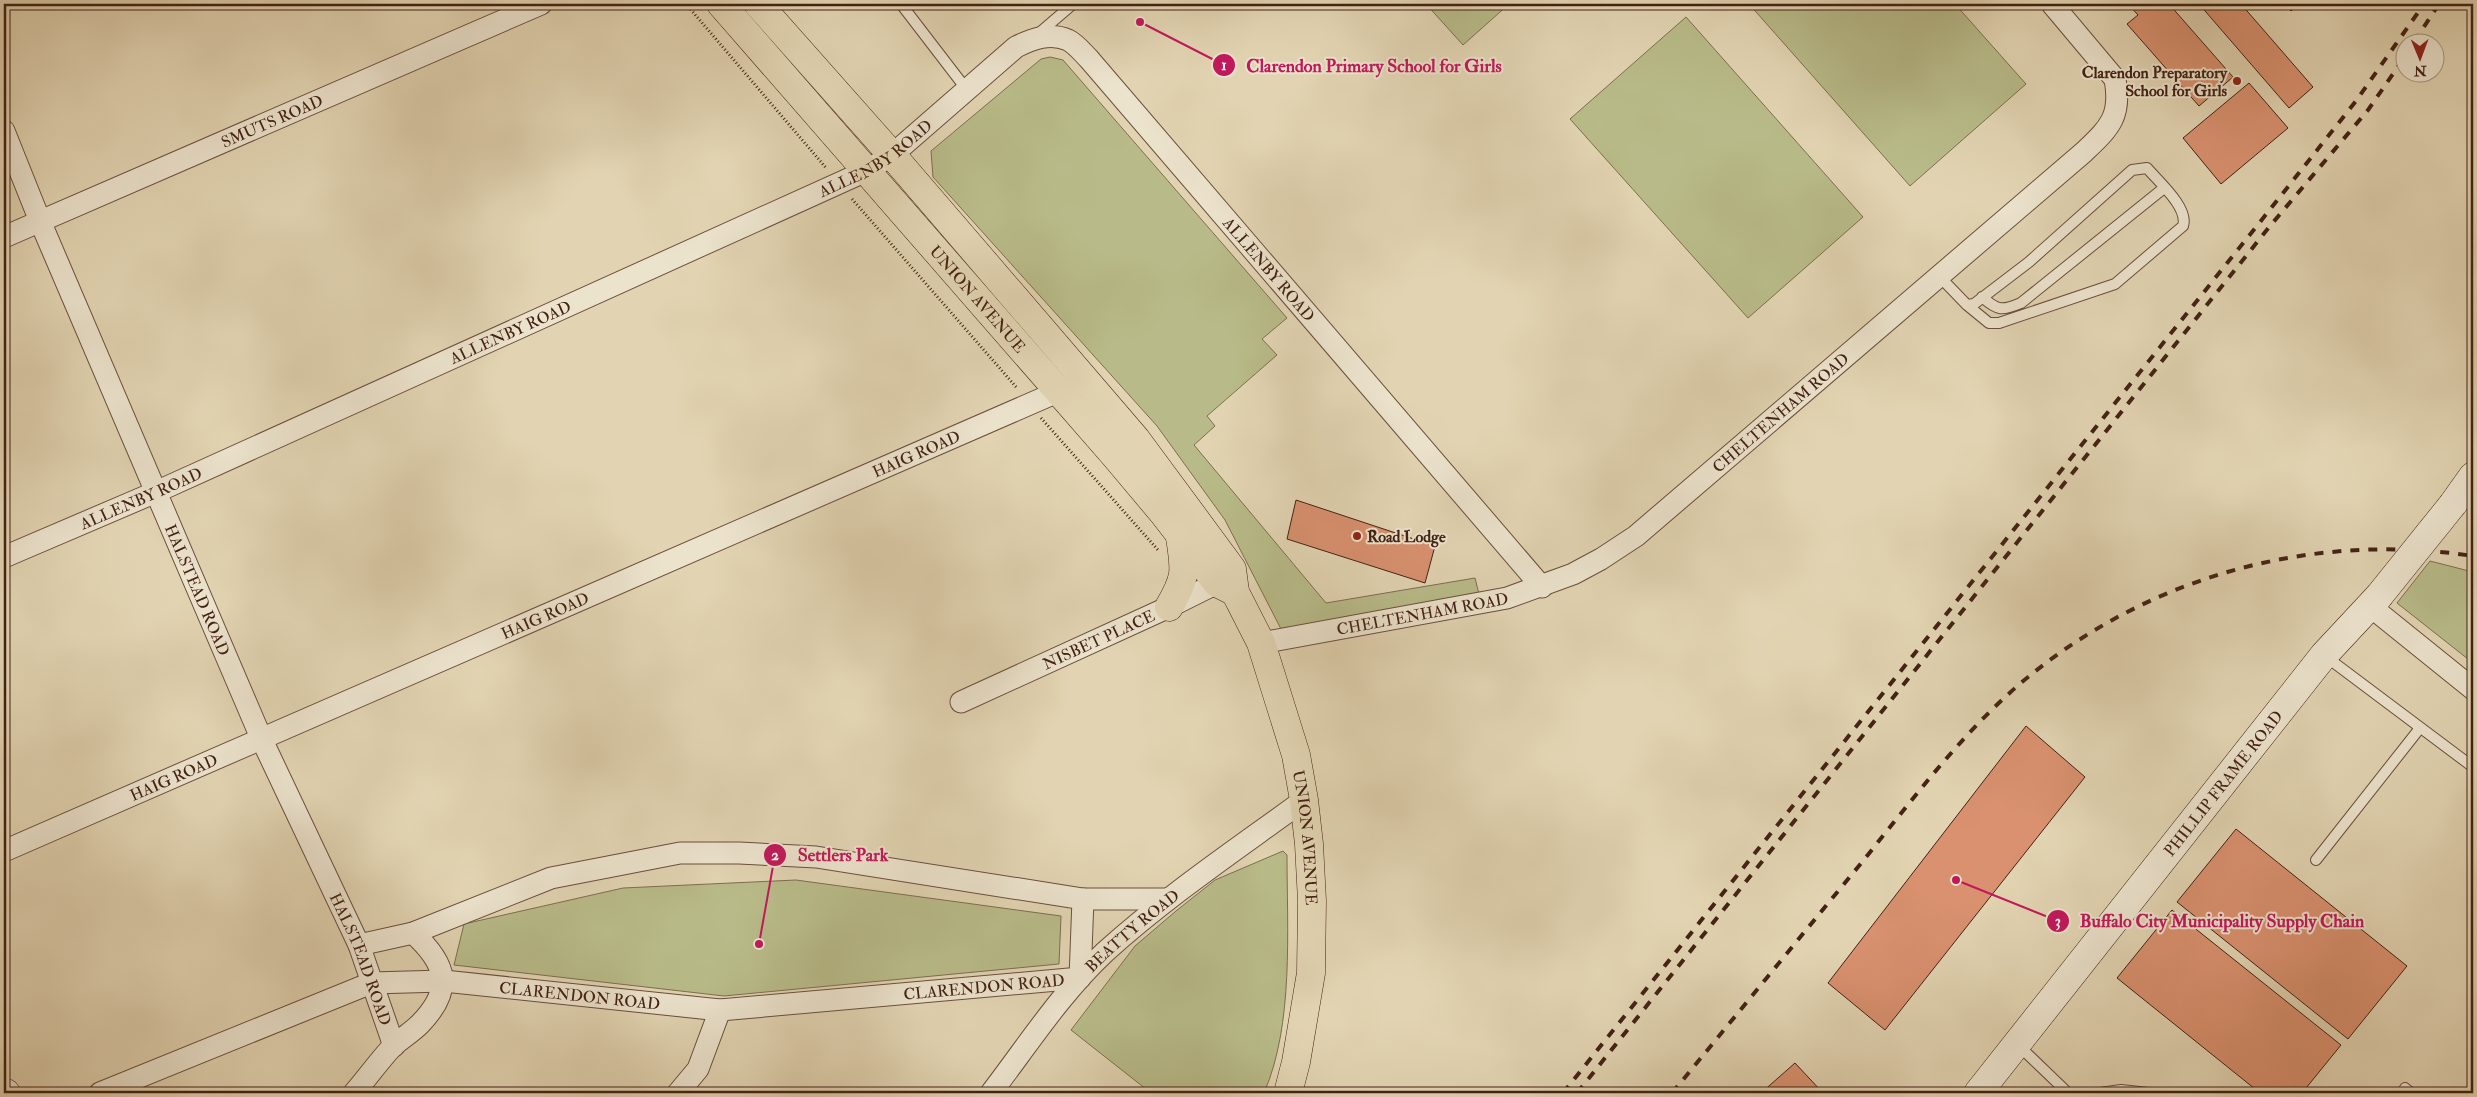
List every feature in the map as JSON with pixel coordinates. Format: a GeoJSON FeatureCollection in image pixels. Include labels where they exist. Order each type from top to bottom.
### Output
{"type":"FeatureCollection","features":[{"type":"Feature","properties":{"kind":"main road","name":"UNION AVENUE"},"geometry":{"type":"LineString","coordinates":[[721,4],[1163,513],[1170,543],[1228,581]]}},
{"type":"Feature","properties":{"kind":"main road","name":"UNION AVENUE"},"geometry":{"type":"LineString","coordinates":[[758,4],[892,155],[1136,439],[1228,581],[1261,643],[1296,755],[1304,800],[1312,901],[1311,973],[1296,1062],[1288,1093]]}},
{"type":"Feature","properties":{"kind":"main road"},"geometry":{"type":"LineString","coordinates":[[1169,606],[1182,585],[1184,573],[1170,543]]}},
{"type":"Feature","properties":{"kind":"street","name":"SMUTS ROAD"},"geometry":{"type":"LineString","coordinates":[[4,237],[541,4]]}},
{"type":"Feature","properties":{"kind":"street","name":"CHELTENHAM ROAD"},"geometry":{"type":"LineString","coordinates":[[1261,643],[1507,598],[1542,587],[1601,559],[1636,536],[1940,277],[2108,129],[2116,114],[2118,95],[2115,79],[2057,5]]}},
{"type":"Feature","properties":{"kind":"street","name":"ALLENBY ROAD"},"geometry":{"type":"LineString","coordinates":[[4,557],[156,492],[866,171],[892,155],[1016,48],[1035,37],[1053,37],[1069,40],[1089,59],[1542,587]]}},
{"type":"Feature","properties":{"kind":"street","name":"HALSTEAD ROAD"},"geometry":{"type":"LineString","coordinates":[[4,131],[40,221],[262,740],[359,945],[394,1046]]}},
{"type":"Feature","properties":{"kind":"street","name":"HAIG ROAD"},"geometry":{"type":"LineString","coordinates":[[4,851],[262,740],[1085,379]]}},
{"type":"Feature","properties":{"kind":"street","name":"PHILLIP FRAME ROAD"},"geometry":{"type":"LineString","coordinates":[[1978,1093],[2324,655],[2375,601],[2453,504],[2473,476]]}},
{"type":"Feature","properties":{"kind":"street","name":"NISBET PLACE"},"geometry":{"type":"LineString","coordinates":[[961,702],[1169,606],[1228,581]]}},
{"type":"Feature","properties":{"kind":"street"},"geometry":{"type":"LineString","coordinates":[[2375,601],[2473,689]]}},
{"type":"Feature","properties":{"kind":"street","name":"BEATTY ROAD"},"geometry":{"type":"LineString","coordinates":[[991,1093],[1080,978],[1105,952],[1168,899],[1304,800]]}},
{"type":"Feature","properties":{"kind":"street"},"geometry":{"type":"LineString","coordinates":[[359,945],[413,933],[551,878],[680,853],[740,852],[816,858],[1083,899],[1168,899]]}},
{"type":"Feature","properties":{"kind":"street"},"geometry":{"type":"LineString","coordinates":[[1080,978],[1083,899]]}},
{"type":"Feature","properties":{"kind":"street"},"geometry":{"type":"LineString","coordinates":[[354,1093],[394,1046],[419,1025],[434,1008],[444,981],[437,960],[426,945],[413,933]]}},
{"type":"Feature","properties":{"kind":"street","name":"CLARENDON ROAD"},"geometry":{"type":"LineString","coordinates":[[100,1093],[371,983],[444,981],[720,1010],[1080,978]]}},
{"type":"Feature","properties":{"kind":"street"},"geometry":{"type":"LineString","coordinates":[[678,1093],[698,1070],[720,1010]]}},
{"type":"Feature","properties":{"kind":"lane"},"geometry":{"type":"LineString","coordinates":[[901,4],[967,90]]}},
{"type":"Feature","properties":{"kind":"lane"},"geometry":{"type":"LineString","coordinates":[[1035,37],[1073,4]]}},
{"type":"Feature","properties":{"kind":"lane"},"geometry":{"type":"LineString","coordinates":[[1940,277],[1967,305],[1989,323],[1999,323],[2115,284],[2183,226],[2185,219],[2182,208],[2147,168],[2132,170],[2029,262],[1974,304],[1967,305]]}},
{"type":"Feature","properties":{"kind":"lane"},"geometry":{"type":"LineString","coordinates":[[1982,298],[1995,308],[2002,309],[2021,303],[2164,188]]}},
{"type":"Feature","properties":{"kind":"lane"},"geometry":{"type":"LineString","coordinates":[[2324,655],[2473,768]]}},
{"type":"Feature","properties":{"kind":"lane"},"geometry":{"type":"LineString","coordinates":[[2316,860],[2420,728]]}},
{"type":"Feature","properties":{"kind":"lane"},"geometry":{"type":"LineString","coordinates":[[2017,1044],[2068,1093]]}},
{"type":"Feature","properties":{"kind":"lane"},"geometry":{"type":"LineString","coordinates":[[2100,1093],[2121,1090],[2148,1093]]}},
{"type":"Feature","properties":{"kind":"path"},"geometry":{"type":"LineString","coordinates":[[686,4],[820,158],[838,184],[944,303],[1054,435],[1170,543]]}},
{"type":"Feature","properties":{"kind":"green space"},"geometry":{"type":"Polygon","coordinates":[[[1426,4],[1509,4],[1463,45],[1426,4]]]}},
{"type":"Feature","properties":{"kind":"green space"},"geometry":{"type":"Polygon","coordinates":[[[1749,4],[1955,4],[2026,84],[1910,186],[1749,4]]]}},
{"type":"Feature","properties":{"kind":"green space"},"geometry":{"type":"Polygon","coordinates":[[[1686,17],[1863,217],[1748,318],[1570,119],[1686,17]]]}},
{"type":"Feature","properties":{"kind":"green space"},"geometry":{"type":"Polygon","coordinates":[[[1050,57],[1063,60],[1287,318],[1262,339],[1277,355],[1207,416],[1215,426],[1194,445],[1326,603],[1475,578],[1479,594],[1281,629],[1225,520],[1157,426],[933,177],[931,151],[1041,59],[1050,57]]]}},
{"type":"Feature","properties":{"kind":"green space"},"geometry":{"type":"Polygon","coordinates":[[[2430,561],[2473,572],[2473,663],[2397,603],[2430,561]]]}},
{"type":"Feature","properties":{"kind":"green space"},"geometry":{"type":"Polygon","coordinates":[[[1283,851],[1287,855],[1287,976],[1280,1037],[1274,1066],[1264,1093],[1151,1093],[1071,1030],[1135,946],[1176,911],[1215,880],[1283,851]]]}},
{"type":"Feature","properties":{"kind":"green space"},"geometry":{"type":"Polygon","coordinates":[[[796,880],[1061,916],[1059,964],[724,996],[454,965],[464,924],[623,888],[796,880]]]}},
{"type":"Feature","properties":{"kind":"building"},"geometry":{"type":"Polygon","coordinates":[[[2128,4],[2169,4],[2233,77],[2199,106],[2127,24],[2138,15],[2128,4]]]}},
{"type":"Feature","properties":{"kind":"building"},"geometry":{"type":"Polygon","coordinates":[[[2199,4],[2241,4],[2313,87],[2289,108],[2199,4]]]}},
{"type":"Feature","properties":{"kind":"building"},"geometry":{"type":"Polygon","coordinates":[[[2284,4],[2299,4],[2291,11],[2284,4]]]}},
{"type":"Feature","properties":{"kind":"building"},"geometry":{"type":"Polygon","coordinates":[[[2249,83],[2288,128],[2221,184],[2183,138],[2249,83]]]}},
{"type":"Feature","properties":{"kind":"building","name":"Road Lodge"},"geometry":{"type":"Polygon","coordinates":[[[1296,500],[1435,546],[1425,583],[1287,539],[1296,500]]]}},
{"type":"Feature","properties":{"kind":"building"},"geometry":{"type":"Polygon","coordinates":[[[2026,726],[2085,777],[1885,1030],[1828,983],[2026,726]]]}},
{"type":"Feature","properties":{"kind":"building"},"geometry":{"type":"Polygon","coordinates":[[[2236,829],[2407,966],[2348,1039],[2177,902],[2236,829]]]}},
{"type":"Feature","properties":{"kind":"building"},"geometry":{"type":"Polygon","coordinates":[[[2172,910],[2341,1045],[2302,1093],[2260,1093],[2117,978],[2172,910]]]}},
{"type":"Feature","properties":{"kind":"building"},"geometry":{"type":"Polygon","coordinates":[[[1795,1063],[1823,1093],[1761,1093],[1795,1063]]]}},
{"type":"Feature","properties":{"kind":"railway"},"geometry":{"type":"LineString","coordinates":[[1563,1093],[2356,101],[2424,4]]}},
{"type":"Feature","properties":{"kind":"railway"},"geometry":{"type":"LineString","coordinates":[[2421,32],[2439,4]]}},
{"type":"Feature","properties":{"kind":"railway"},"geometry":{"type":"LineString","coordinates":[[1577,1093],[2270,226],[2368,110],[2394,72]]}},
{"type":"Feature","properties":{"kind":"railway"},"geometry":{"type":"LineString","coordinates":[[1672,1093],[1956,747],[2022,682],[2071,645],[2122,614],[2177,589],[2234,570],[2292,557],[2352,550],[2412,550],[2473,556]]}},
{"type":"Feature","properties":{"kind":"place","name":"Clarendon Primary School for Girls"},"geometry":{"type":"Point","coordinates":[1140,22]}},
{"type":"Feature","properties":{"kind":"place","name":"Clarendon Preparatory School for Girls"},"geometry":{"type":"Point","coordinates":[2237,81]}},
{"type":"Feature","properties":{"kind":"place","name":"Road Lodge"},"geometry":{"type":"Point","coordinates":[1357,536]}},
{"type":"Feature","properties":{"kind":"place","name":"Buffalo City Municipality Supply Chain"},"geometry":{"type":"Point","coordinates":[1956,880]}},
{"type":"Feature","properties":{"kind":"place","name":"Settlers Park"},"geometry":{"type":"Point","coordinates":[759,944]}}]}
